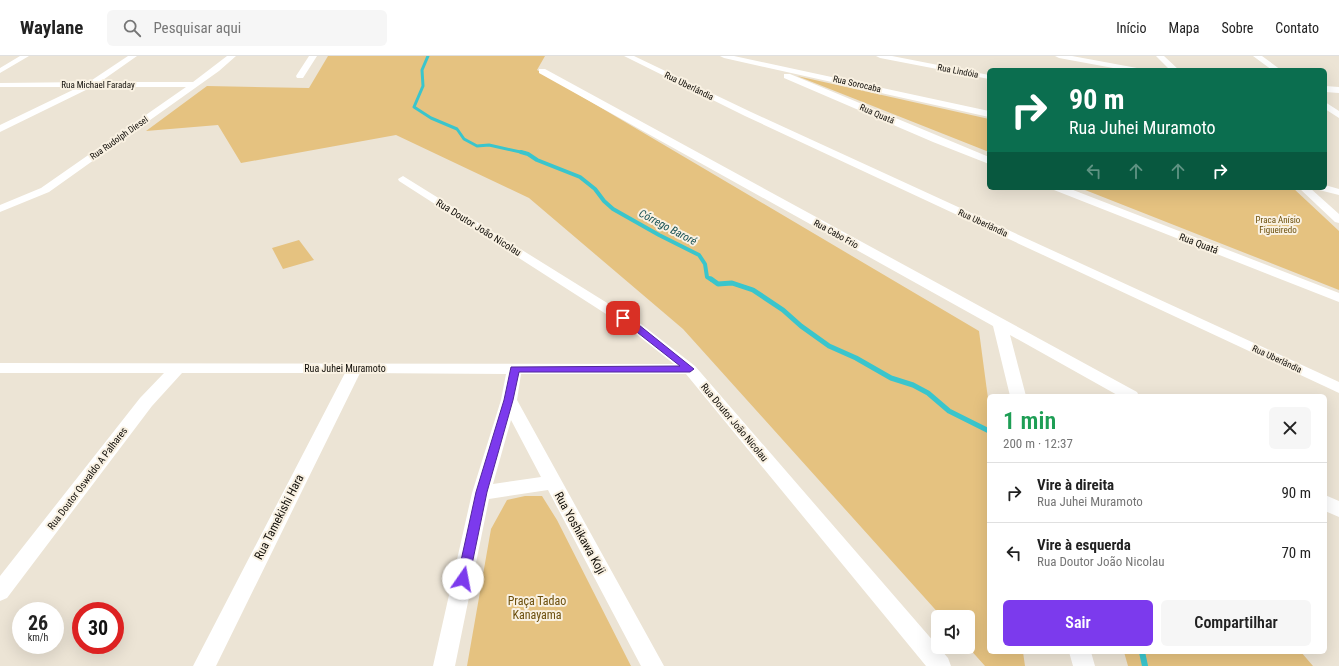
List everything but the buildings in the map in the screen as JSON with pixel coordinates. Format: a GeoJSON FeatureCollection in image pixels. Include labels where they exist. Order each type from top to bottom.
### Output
{"type":"FeatureCollection","features":[{"type":"Feature","properties":{"kind":"street"},"geometry":{"type":"LineString","coordinates":[[0,71],[25,56]]}},
{"type":"Feature","properties":{"kind":"street"},"geometry":{"type":"LineString","coordinates":[[0,129],[90,85],[133,56]]}},
{"type":"Feature","properties":{"kind":"street","name":"Rua Rudolph Diesel"},"geometry":{"type":"LineString","coordinates":[[0,209],[45,190],[216,69],[232,56]]}},
{"type":"Feature","properties":{"kind":"street"},"geometry":{"type":"LineString","coordinates":[[300,76],[313,56]]}},
{"type":"Feature","properties":{"kind":"street","name":"Rua Uberlândia"},"geometry":{"type":"LineString","coordinates":[[628,56],[748,114],[1339,388]]}},
{"type":"Feature","properties":{"kind":"street","name":"Rua Sorocaba"},"geometry":{"type":"LineString","coordinates":[[724,56],[803,72],[987,114]]}},
{"type":"Feature","properties":{"kind":"street","name":"Rua Lindóia"},"geometry":{"type":"LineString","coordinates":[[880,56],[987,77]]}},
{"type":"Feature","properties":{"kind":"street"},"geometry":{"type":"LineString","coordinates":[[1058,56],[1126,68]]}},
{"type":"Feature","properties":{"kind":"street"},"geometry":{"type":"LineString","coordinates":[[1160,56],[1173,68]]}},
{"type":"Feature","properties":{"kind":"street"},"geometry":{"type":"LineString","coordinates":[[1257,56],[1274,68]]}},
{"type":"Feature","properties":{"kind":"street","name":"Rua Quatá"},"geometry":{"type":"LineString","coordinates":[[766,65],[787,76],[987,160]]}},
{"type":"Feature","properties":{"kind":"street","name":"Rua Cabo Frio"},"geometry":{"type":"LineString","coordinates":[[542,71],[1127,394]]}},
{"type":"Feature","properties":{"kind":"street"},"geometry":{"type":"LineString","coordinates":[[787,76],[803,72]]}},
{"type":"Feature","properties":{"kind":"street","name":"Rua Michael Faraday"},"geometry":{"type":"LineString","coordinates":[[0,85],[195,84]]}},
{"type":"Feature","properties":{"kind":"street"},"geometry":{"type":"LineString","coordinates":[[1327,89],[1339,90]]}},
{"type":"Feature","properties":{"kind":"street"},"geometry":{"type":"LineString","coordinates":[[1327,106],[1339,115]]}},
{"type":"Feature","properties":{"kind":"street","name":"Rua Doutor João Nicolau"},"geometry":{"type":"LineString","coordinates":[[403,179],[636,327],[690,369],[940,666]]}},
{"type":"Feature","properties":{"kind":"street"},"geometry":{"type":"LineString","coordinates":[[1327,189],[1339,192]]}},
{"type":"Feature","properties":{"kind":"street","name":"Rua Quatá"},"geometry":{"type":"LineString","coordinates":[[1063,190],[1339,298]]}},
{"type":"Feature","properties":{"kind":"street"},"geometry":{"type":"LineString","coordinates":[[1306,190],[1339,220]]}},
{"type":"Feature","properties":{"kind":"street"},"geometry":{"type":"LineString","coordinates":[[1000,325],[1017,394]]}},
{"type":"Feature","properties":{"kind":"street","name":"Rua Juhei Muramoto"},"geometry":{"type":"LineString","coordinates":[[3,370],[178,368],[690,369]]}},
{"type":"Feature","properties":{"kind":"street","name":"Rua Doutor Oswaldo A Palhares"},"geometry":{"type":"LineString","coordinates":[[0,592],[146,402],[178,368]]}},
{"type":"Feature","properties":{"kind":"street","name":"Rua Tamekishi Hara"},"geometry":{"type":"LineString","coordinates":[[204,666],[355,368]]}},
{"type":"Feature","properties":{"kind":"street"},"geometry":{"type":"LineString","coordinates":[[444,666],[481,492],[508,400],[514,369]]}},
{"type":"Feature","properties":{"kind":"street","name":"Rua Yoshikawa Koji"},"geometry":{"type":"LineString","coordinates":[[508,400],[653,666]]}},
{"type":"Feature","properties":{"kind":"street"},"geometry":{"type":"LineString","coordinates":[[481,492],[553,482]]}},
{"type":"Feature","properties":{"kind":"street"},"geometry":{"type":"LineString","coordinates":[[1327,503],[1339,510]]}},
{"type":"Feature","properties":{"kind":"street"},"geometry":{"type":"LineString","coordinates":[[1081,654],[1084,666]]}},
{"type":"Feature","properties":{"kind":"green space"},"geometry":{"type":"Polygon","coordinates":[[[328,56],[545,56],[537,70],[979,331],[987,394],[987,654],[1023,654],[1025,666],[985,666],[974,654],[975,610],[936,610],[683,329],[529,198],[396,135],[241,163],[218,125],[146,131],[207,86],[309,88],[328,56]]]}},
{"type":"Feature","properties":{"kind":"green space"},"geometry":{"type":"Polygon","coordinates":[[[797,76],[987,119],[987,151],[797,76]]]}},
{"type":"Feature","properties":{"kind":"green space","name":"Praca Anísio Figueiredo"},"geometry":{"type":"Polygon","coordinates":[[[1085,190],[1295,190],[1339,231],[1339,290],[1085,190]]]}},
{"type":"Feature","properties":{"kind":"green space"},"geometry":{"type":"Polygon","coordinates":[[[299,240],[314,260],[283,269],[272,248],[299,240]]]}},
{"type":"Feature","properties":{"kind":"green space","name":"Praça Tadao Kanayama"},"geometry":{"type":"Polygon","coordinates":[[[525,496],[542,496],[557,520],[631,666],[467,666],[491,529],[507,500],[525,496]]]}},
{"type":"Feature","properties":{"kind":"green space"},"geometry":{"type":"Polygon","coordinates":[[[1125,654],[1303,654],[1313,666],[1128,666],[1125,654]]]}},
{"type":"Feature","properties":{"kind":"waterway","name":"Córrego Baroré"},"geometry":{"type":"LineString","coordinates":[[428,56],[422,70],[423,86],[414,107],[431,118],[457,129],[464,139],[477,146],[489,145],[523,152]]}},
{"type":"Feature","properties":{"kind":"waterway","name":"Córrego Baroré"},"geometry":{"type":"LineString","coordinates":[[523,152],[537,160],[580,177],[595,189],[604,201],[613,209],[659,235],[699,255],[705,264],[707,277],[712,280]]}},
{"type":"Feature","properties":{"kind":"waterway","name":"Córrego Baroré"},"geometry":{"type":"LineString","coordinates":[[711,279],[718,284],[732,283],[753,290],[783,310],[801,326],[829,346],[856,358],[891,378],[913,385],[928,393],[949,411],[987,430]]}},
{"type":"Feature","properties":{"kind":"waterway","name":"Córrego Baroré"},"geometry":{"type":"LineString","coordinates":[[1142,654],[1145,666]]}},
{"type":"Feature","properties":{"kind":"route"},"geometry":{"type":"LineString","coordinates":[[463,579],[481,492],[508,400],[514,369],[690,369],[623,318]]}}]}
